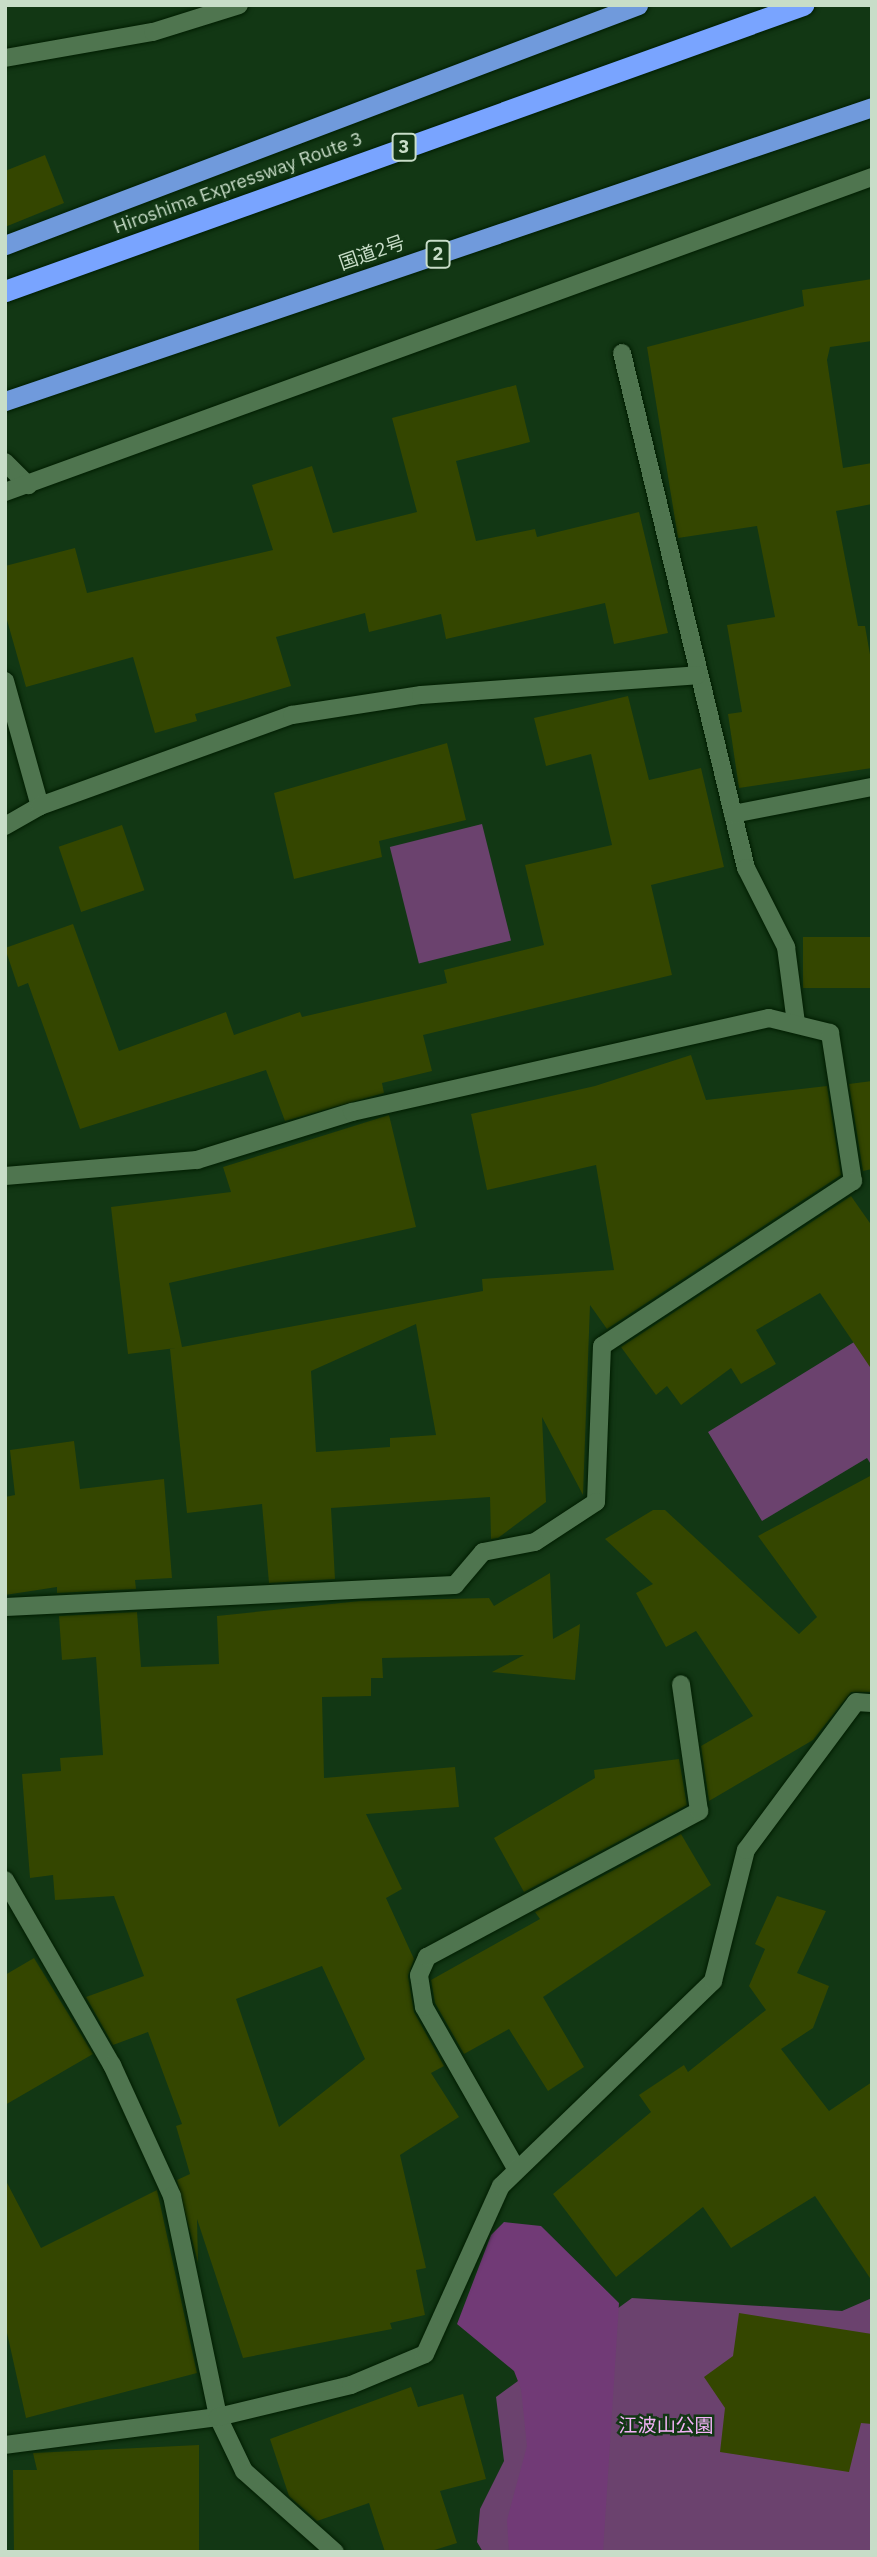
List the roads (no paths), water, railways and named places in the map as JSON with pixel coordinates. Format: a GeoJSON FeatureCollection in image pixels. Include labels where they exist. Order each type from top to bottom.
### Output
{"type":"FeatureCollection","features":[{"type":"Feature","properties":{"kind":"highway"},"geometry":{"type":"LineString","coordinates":[[5,245],[638,5]]}},
{"type":"Feature","properties":{"kind":"highway","name":"Hiroshima Expressway Route 3"},"geometry":{"type":"LineString","coordinates":[[5,290],[803,5]]}},
{"type":"Feature","properties":{"kind":"highway","name":"国道2号"},"geometry":{"type":"LineString","coordinates":[[5,401],[872,107]]}},
{"type":"Feature","properties":{"kind":"street"},"geometry":{"type":"LineString","coordinates":[[5,58],[153,32],[239,5]]}},
{"type":"Feature","properties":{"kind":"street"},"geometry":{"type":"LineString","coordinates":[[5,492],[872,177]]}},
{"type":"Feature","properties":{"kind":"street"},"geometry":{"type":"LineString","coordinates":[[622,354],[697,676],[746,868],[786,947],[796,1023]]}},
{"type":"Feature","properties":{"kind":"street"},"geometry":{"type":"LineString","coordinates":[[5,462],[28,485]]}},
{"type":"Feature","properties":{"kind":"street"},"geometry":{"type":"LineString","coordinates":[[5,826],[40,806],[292,715],[421,695],[697,676]]}},
{"type":"Feature","properties":{"kind":"street"},"geometry":{"type":"LineString","coordinates":[[5,681],[40,806]]}},
{"type":"Feature","properties":{"kind":"street"},"geometry":{"type":"LineString","coordinates":[[733,814],[872,787]]}},
{"type":"Feature","properties":{"kind":"street"},"geometry":{"type":"LineString","coordinates":[[5,1176],[197,1160],[352,1112],[769,1018],[830,1033],[853,1181],[602,1346],[596,1502],[535,1542],[484,1552],[455,1585],[5,1607]]}},
{"type":"Feature","properties":{"kind":"street"},"geometry":{"type":"LineString","coordinates":[[517,2170],[424,2007],[419,1975],[427,1957],[699,1811],[681,1684]]}},
{"type":"Feature","properties":{"kind":"street"},"geometry":{"type":"LineString","coordinates":[[5,2445],[218,2417],[351,2385],[425,2354],[502,2186],[713,1981],[746,1850],[856,1702],[872,1703]]}},
{"type":"Feature","properties":{"kind":"street"},"geometry":{"type":"LineString","coordinates":[[5,1880],[112,2065],[172,2196],[218,2417],[244,2470],[335,2552]]}},
{"type":"Feature","properties":{"kind":"park label","name":"江波山公園"},"geometry":{"type":"Point","coordinates":[666,2426]}}]}
